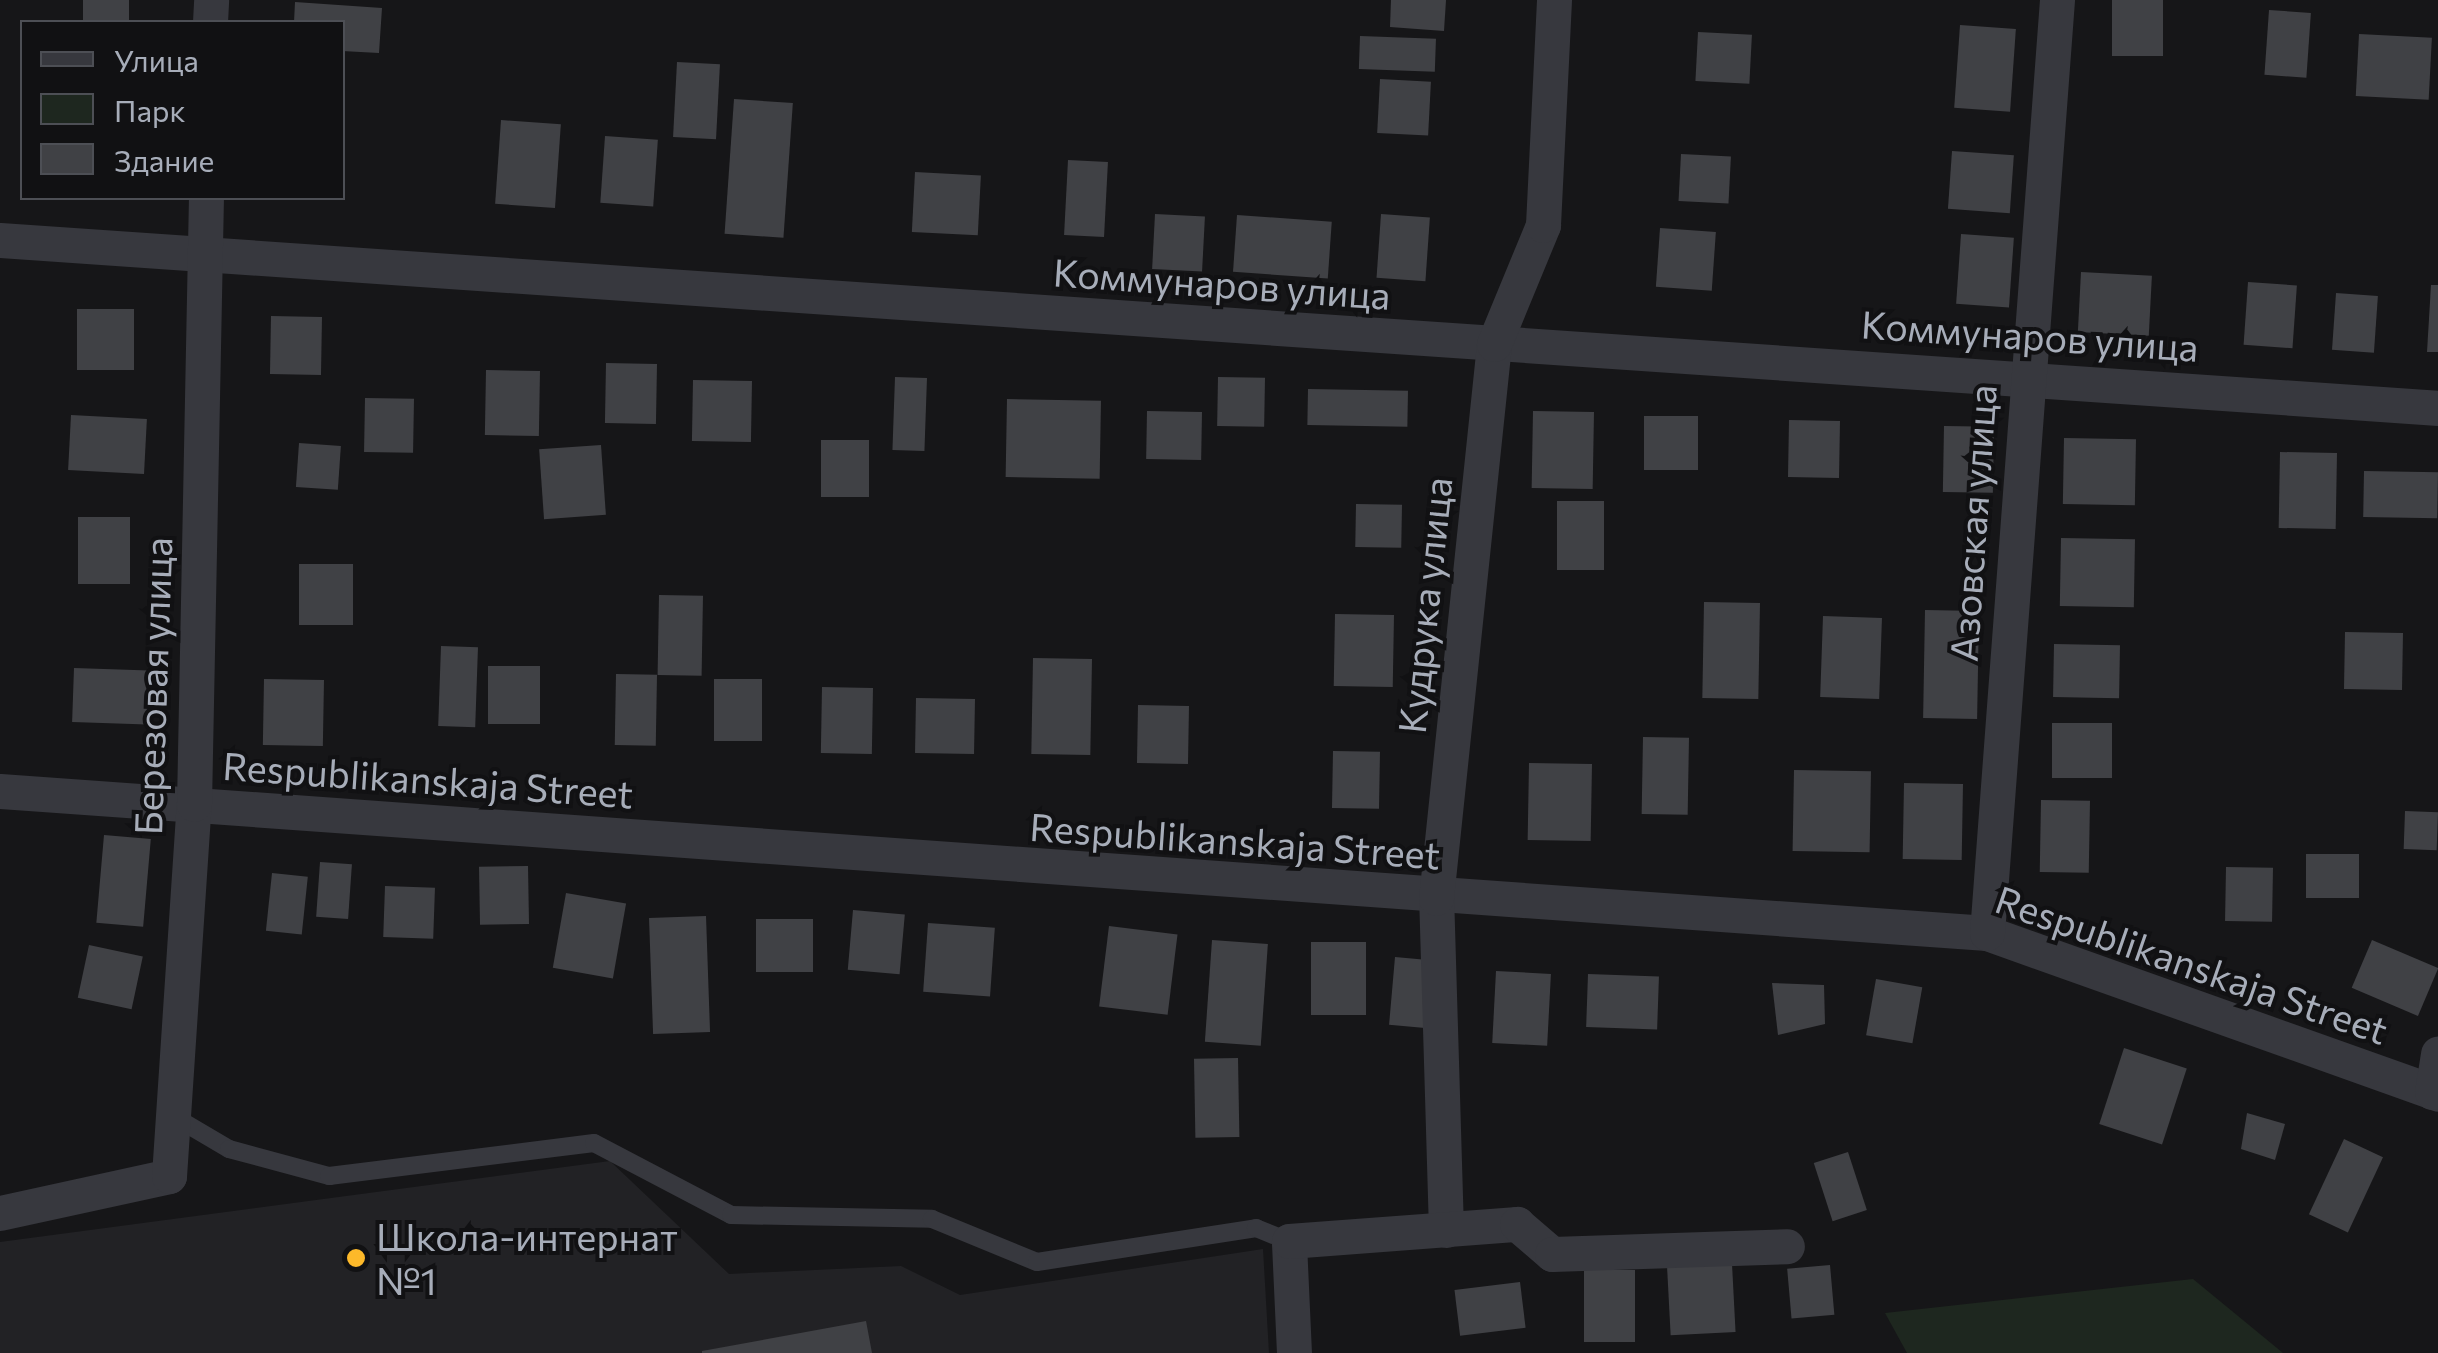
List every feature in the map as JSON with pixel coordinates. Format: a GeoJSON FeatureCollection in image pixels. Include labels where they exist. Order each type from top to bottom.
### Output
{"type":"FeatureCollection","features":[{"type":"Feature","properties":{"kind":"street","name":"Кудрука улица"},"geometry":{"type":"LineString","coordinates":[[1446,1230],[1436,898],[1494,344],[1543,226],[1554,0]]}},
{"type":"Feature","properties":{"kind":"street","name":"Азовская улица"},"geometry":{"type":"LineString","coordinates":[[1988,933],[2024,375],[2057,0]]}},
{"type":"Feature","properties":{"kind":"street","name":"Березовая улица"},"geometry":{"type":"LineString","coordinates":[[0,1213],[169,1176],[194,804],[206,200]]}},
{"type":"Feature","properties":{"kind":"street","name":"Коммунаров улица"},"geometry":{"type":"LineString","coordinates":[[0,240],[205,258],[1494,344],[2024,375],[2438,408]]}},
{"type":"Feature","properties":{"kind":"street","name":"Respublikanskaja Street"},"geometry":{"type":"LineString","coordinates":[[0,791],[1436,898],[1988,933],[2435,1093]]}},
{"type":"Feature","properties":{"kind":"street"},"geometry":{"type":"LineString","coordinates":[[2435,1093],[2438,1053]]}},
{"type":"Feature","properties":{"kind":"street"},"geometry":{"type":"LineString","coordinates":[[1294,1353],[1290,1242],[1517,1224],[1552,1254],[1787,1246]]}},
{"type":"Feature","properties":{"kind":"lane"},"geometry":{"type":"LineString","coordinates":[[173,1116],[228,1148],[328,1176],[594,1142],[731,1215],[932,1219],[1037,1262],[1256,1228],[1290,1242]]}},
{"type":"Feature","properties":{"kind":"shaded area","name":"Школа-интернат №1"},"geometry":{"type":"Polygon","coordinates":[[[610,1161],[729,1274],[901,1266],[960,1295],[1263,1249],[1269,1353],[0,1353],[0,1242],[610,1161]]]}},
{"type":"Feature","properties":{"kind":"green space"},"geometry":{"type":"Polygon","coordinates":[[[2193,1279],[2283,1353],[1907,1353],[1885,1313],[2193,1279]]]}},
{"type":"Feature","properties":{"kind":"building"},"geometry":{"type":"Polygon","coordinates":[[[83,0],[129,0],[129,20],[83,20],[83,0]]]}},
{"type":"Feature","properties":{"kind":"building"},"geometry":{"type":"Polygon","coordinates":[[[1391,0],[1446,0],[1444,31],[1390,27],[1391,0]]]}},
{"type":"Feature","properties":{"kind":"building"},"geometry":{"type":"Polygon","coordinates":[[[2112,0],[2163,0],[2163,56],[2112,56],[2112,0]]]}},
{"type":"Feature","properties":{"kind":"building"},"geometry":{"type":"Polygon","coordinates":[[[295,2],[382,8],[379,53],[345,51],[345,20],[294,20],[295,2]]]}},
{"type":"Feature","properties":{"kind":"building"},"geometry":{"type":"Polygon","coordinates":[[[2269,10],[2311,13],[2306,78],[2264,75],[2269,10]]]}},
{"type":"Feature","properties":{"kind":"building"},"geometry":{"type":"Polygon","coordinates":[[[1960,25],[2016,29],[2010,112],[1954,108],[1960,25]]]}},
{"type":"Feature","properties":{"kind":"building"},"geometry":{"type":"Polygon","coordinates":[[[1698,32],[1752,35],[1749,84],[1695,81],[1698,32]]]}},
{"type":"Feature","properties":{"kind":"building"},"geometry":{"type":"Polygon","coordinates":[[[2359,34],[2432,38],[2429,100],[2356,96],[2359,34]]]}},
{"type":"Feature","properties":{"kind":"building"},"geometry":{"type":"Polygon","coordinates":[[[1360,36],[1436,39],[1435,72],[1359,69],[1360,36]]]}},
{"type":"Feature","properties":{"kind":"building"},"geometry":{"type":"Polygon","coordinates":[[[677,62],[720,64],[716,139],[673,137],[677,62]]]}},
{"type":"Feature","properties":{"kind":"building"},"geometry":{"type":"Polygon","coordinates":[[[1380,79],[1431,82],[1428,136],[1377,133],[1380,79]]]}},
{"type":"Feature","properties":{"kind":"building"},"geometry":{"type":"Polygon","coordinates":[[[734,99],[793,103],[783,238],[725,234],[734,99]]]}},
{"type":"Feature","properties":{"kind":"building"},"geometry":{"type":"Polygon","coordinates":[[[501,120],[561,124],[555,208],[495,204],[501,120]]]}},
{"type":"Feature","properties":{"kind":"building"},"geometry":{"type":"Polygon","coordinates":[[[605,136],[658,140],[653,207],[600,203],[605,136]]]}},
{"type":"Feature","properties":{"kind":"building"},"geometry":{"type":"Polygon","coordinates":[[[1952,151],[2014,155],[2010,213],[1948,209],[1952,151]]]}},
{"type":"Feature","properties":{"kind":"building"},"geometry":{"type":"Polygon","coordinates":[[[1681,154],[1731,157],[1728,204],[1679,201],[1681,154]]]}},
{"type":"Feature","properties":{"kind":"building"},"geometry":{"type":"Polygon","coordinates":[[[1068,160],[1108,162],[1104,237],[1064,235],[1068,160]]]}},
{"type":"Feature","properties":{"kind":"building"},"geometry":{"type":"Polygon","coordinates":[[[915,172],[981,175],[978,235],[912,232],[915,172]]]}},
{"type":"Feature","properties":{"kind":"building"},"geometry":{"type":"Polygon","coordinates":[[[1155,214],[1205,217],[1202,272],[1152,269],[1155,214]]]}},
{"type":"Feature","properties":{"kind":"building"},"geometry":{"type":"Polygon","coordinates":[[[1381,214],[1430,217],[1425,281],[1377,278],[1381,214]]]}},
{"type":"Feature","properties":{"kind":"building"},"geometry":{"type":"Polygon","coordinates":[[[1237,215],[1332,222],[1328,278],[1233,272],[1237,215]]]}},
{"type":"Feature","properties":{"kind":"building"},"geometry":{"type":"Polygon","coordinates":[[[1660,228],[1716,232],[1712,291],[1656,287],[1660,228]]]}},
{"type":"Feature","properties":{"kind":"building"},"geometry":{"type":"Polygon","coordinates":[[[1961,234],[2014,238],[2009,308],[1956,304],[1961,234]]]}},
{"type":"Feature","properties":{"kind":"building"},"geometry":{"type":"Polygon","coordinates":[[[2081,272],[2152,276],[2149,336],[2078,332],[2081,272]]]}},
{"type":"Feature","properties":{"kind":"building"},"geometry":{"type":"Polygon","coordinates":[[[2248,282],[2297,285],[2292,348],[2244,345],[2248,282]]]}},
{"type":"Feature","properties":{"kind":"building"},"geometry":{"type":"Polygon","coordinates":[[[2431,285],[2438,285],[2438,352],[2427,352],[2431,285]]]}},
{"type":"Feature","properties":{"kind":"building"},"geometry":{"type":"Polygon","coordinates":[[[2336,293],[2378,296],[2374,353],[2332,350],[2336,293]]]}},
{"type":"Feature","properties":{"kind":"building"},"geometry":{"type":"Polygon","coordinates":[[[77,309],[134,309],[134,370],[77,370],[77,309]]]}},
{"type":"Feature","properties":{"kind":"building"},"geometry":{"type":"Polygon","coordinates":[[[271,316],[322,317],[321,375],[270,374],[271,316]]]}},
{"type":"Feature","properties":{"kind":"building"},"geometry":{"type":"Polygon","coordinates":[[[606,363],[657,364],[656,424],[605,423],[606,363]]]}},
{"type":"Feature","properties":{"kind":"building"},"geometry":{"type":"Polygon","coordinates":[[[486,370],[540,371],[539,436],[485,435],[486,370]]]}},
{"type":"Feature","properties":{"kind":"building"},"geometry":{"type":"Polygon","coordinates":[[[895,377],[927,378],[924,451],[892,450],[895,377]]]}},
{"type":"Feature","properties":{"kind":"building"},"geometry":{"type":"Polygon","coordinates":[[[1218,377],[1265,378],[1264,427],[1217,426],[1218,377]]]}},
{"type":"Feature","properties":{"kind":"building"},"geometry":{"type":"Polygon","coordinates":[[[693,380],[752,381],[751,442],[692,441],[693,380]]]}},
{"type":"Feature","properties":{"kind":"building"},"geometry":{"type":"Polygon","coordinates":[[[1308,389],[1408,391],[1407,427],[1307,425],[1308,389]]]}},
{"type":"Feature","properties":{"kind":"building"},"geometry":{"type":"Polygon","coordinates":[[[365,398],[414,399],[413,453],[364,452],[365,398]]]}},
{"type":"Feature","properties":{"kind":"building"},"geometry":{"type":"Polygon","coordinates":[[[1007,399],[1101,401],[1100,479],[1006,477],[1007,399]]]}},
{"type":"Feature","properties":{"kind":"building"},"geometry":{"type":"Polygon","coordinates":[[[1147,411],[1202,412],[1201,460],[1146,459],[1147,411]]]}},
{"type":"Feature","properties":{"kind":"building"},"geometry":{"type":"Polygon","coordinates":[[[1533,411],[1594,412],[1593,489],[1532,488],[1533,411]]]}},
{"type":"Feature","properties":{"kind":"building"},"geometry":{"type":"Polygon","coordinates":[[[71,415],[147,419],[144,474],[68,470],[71,415]]]}},
{"type":"Feature","properties":{"kind":"building"},"geometry":{"type":"Polygon","coordinates":[[[1644,416],[1698,416],[1698,470],[1644,470],[1644,416]]]}},
{"type":"Feature","properties":{"kind":"building"},"geometry":{"type":"Polygon","coordinates":[[[1789,420],[1840,421],[1839,478],[1788,477],[1789,420]]]}},
{"type":"Feature","properties":{"kind":"building"},"geometry":{"type":"Polygon","coordinates":[[[1944,426],[1994,427],[1993,493],[1943,492],[1944,426]]]}},
{"type":"Feature","properties":{"kind":"building"},"geometry":{"type":"Polygon","coordinates":[[[2064,438],[2136,439],[2135,505],[2063,504],[2064,438]]]}},
{"type":"Feature","properties":{"kind":"building"},"geometry":{"type":"Polygon","coordinates":[[[821,440],[869,440],[869,497],[821,497],[821,440]]]}},
{"type":"Feature","properties":{"kind":"building"},"geometry":{"type":"Polygon","coordinates":[[[299,443],[341,446],[338,490],[296,487],[299,443]]]}},
{"type":"Feature","properties":{"kind":"building"},"geometry":{"type":"Polygon","coordinates":[[[601,445],[606,515],[544,519],[539,449],[601,445]]]}},
{"type":"Feature","properties":{"kind":"building"},"geometry":{"type":"Polygon","coordinates":[[[2280,452],[2337,453],[2336,529],[2279,528],[2280,452]]]}},
{"type":"Feature","properties":{"kind":"building"},"geometry":{"type":"Polygon","coordinates":[[[2364,471],[2438,472],[2437,518],[2363,517],[2364,471]]]}},
{"type":"Feature","properties":{"kind":"building"},"geometry":{"type":"Polygon","coordinates":[[[1557,501],[1604,501],[1604,570],[1557,570],[1557,501]]]}},
{"type":"Feature","properties":{"kind":"building"},"geometry":{"type":"Polygon","coordinates":[[[1356,504],[1402,505],[1401,548],[1355,547],[1356,504]]]}},
{"type":"Feature","properties":{"kind":"building"},"geometry":{"type":"Polygon","coordinates":[[[78,517],[130,517],[130,584],[78,584],[78,517]]]}},
{"type":"Feature","properties":{"kind":"building"},"geometry":{"type":"Polygon","coordinates":[[[2061,538],[2135,539],[2134,607],[2060,606],[2061,538]]]}},
{"type":"Feature","properties":{"kind":"building"},"geometry":{"type":"Polygon","coordinates":[[[299,564],[353,564],[353,625],[299,625],[299,564]]]}},
{"type":"Feature","properties":{"kind":"building"},"geometry":{"type":"Polygon","coordinates":[[[659,595],[703,596],[702,676],[658,675],[659,595]]]}},
{"type":"Feature","properties":{"kind":"building"},"geometry":{"type":"Polygon","coordinates":[[[1704,602],[1760,603],[1758,699],[1702,698],[1704,602]]]}},
{"type":"Feature","properties":{"kind":"building"},"geometry":{"type":"Polygon","coordinates":[[[1925,610],[1979,611],[1977,719],[1923,718],[1925,610]]]}},
{"type":"Feature","properties":{"kind":"building"},"geometry":{"type":"Polygon","coordinates":[[[1335,614],[1394,615],[1393,687],[1334,686],[1335,614]]]}},
{"type":"Feature","properties":{"kind":"building"},"geometry":{"type":"Polygon","coordinates":[[[1823,616],[1882,618],[1879,699],[1820,697],[1823,616]]]}},
{"type":"Feature","properties":{"kind":"building"},"geometry":{"type":"Polygon","coordinates":[[[2345,632],[2403,633],[2402,690],[2344,689],[2345,632]]]}},
{"type":"Feature","properties":{"kind":"building"},"geometry":{"type":"Polygon","coordinates":[[[2054,644],[2120,645],[2119,698],[2053,697],[2054,644]]]}},
{"type":"Feature","properties":{"kind":"building"},"geometry":{"type":"Polygon","coordinates":[[[441,646],[478,647],[475,727],[438,726],[441,646]]]}},
{"type":"Feature","properties":{"kind":"building"},"geometry":{"type":"Polygon","coordinates":[[[1033,658],[1092,659],[1090,755],[1031,754],[1033,658]]]}},
{"type":"Feature","properties":{"kind":"building"},"geometry":{"type":"Polygon","coordinates":[[[488,666],[540,666],[540,724],[488,724],[488,666]]]}},
{"type":"Feature","properties":{"kind":"building"},"geometry":{"type":"Polygon","coordinates":[[[74,668],[149,671],[147,725],[72,722],[74,668]]]}},
{"type":"Feature","properties":{"kind":"building"},"geometry":{"type":"Polygon","coordinates":[[[616,674],[657,675],[656,746],[615,745],[616,674]]]}},
{"type":"Feature","properties":{"kind":"building"},"geometry":{"type":"Polygon","coordinates":[[[264,679],[324,680],[323,746],[263,745],[264,679]]]}},
{"type":"Feature","properties":{"kind":"building"},"geometry":{"type":"Polygon","coordinates":[[[714,679],[762,679],[762,741],[714,741],[714,679]]]}},
{"type":"Feature","properties":{"kind":"building"},"geometry":{"type":"Polygon","coordinates":[[[822,687],[873,688],[872,754],[821,753],[822,687]]]}},
{"type":"Feature","properties":{"kind":"building"},"geometry":{"type":"Polygon","coordinates":[[[916,698],[975,699],[974,754],[915,753],[916,698]]]}},
{"type":"Feature","properties":{"kind":"building"},"geometry":{"type":"Polygon","coordinates":[[[1138,705],[1189,706],[1188,764],[1137,763],[1138,705]]]}},
{"type":"Feature","properties":{"kind":"building"},"geometry":{"type":"Polygon","coordinates":[[[2052,723],[2112,723],[2112,778],[2052,778],[2052,723]]]}},
{"type":"Feature","properties":{"kind":"building"},"geometry":{"type":"Polygon","coordinates":[[[1643,737],[1689,738],[1688,815],[1642,814],[1643,737]]]}},
{"type":"Feature","properties":{"kind":"building"},"geometry":{"type":"Polygon","coordinates":[[[1333,751],[1380,752],[1379,809],[1332,808],[1333,751]]]}},
{"type":"Feature","properties":{"kind":"building"},"geometry":{"type":"Polygon","coordinates":[[[1529,763],[1592,764],[1591,841],[1528,840],[1529,763]]]}},
{"type":"Feature","properties":{"kind":"building"},"geometry":{"type":"Polygon","coordinates":[[[1794,770],[1871,771],[1870,852],[1793,851],[1794,770]]]}},
{"type":"Feature","properties":{"kind":"building"},"geometry":{"type":"Polygon","coordinates":[[[1904,783],[1963,784],[1962,860],[1903,859],[1904,783]]]}},
{"type":"Feature","properties":{"kind":"building"},"geometry":{"type":"Polygon","coordinates":[[[2041,800],[2090,801],[2089,873],[2040,872],[2041,800]]]}},
{"type":"Feature","properties":{"kind":"building"},"geometry":{"type":"Polygon","coordinates":[[[2405,811],[2438,812],[2437,850],[2404,849],[2405,811]]]}},
{"type":"Feature","properties":{"kind":"building"},"geometry":{"type":"Polygon","coordinates":[[[104,835],[151,839],[143,927],[96,923],[104,835]]]}},
{"type":"Feature","properties":{"kind":"building"},"geometry":{"type":"Polygon","coordinates":[[[2306,854],[2359,854],[2359,898],[2306,898],[2306,854]]]}},
{"type":"Feature","properties":{"kind":"building"},"geometry":{"type":"Polygon","coordinates":[[[320,862],[352,864],[348,919],[316,917],[320,862]]]}},
{"type":"Feature","properties":{"kind":"building"},"geometry":{"type":"Polygon","coordinates":[[[528,866],[529,924],[480,925],[479,867],[528,866]]]}},
{"type":"Feature","properties":{"kind":"building"},"geometry":{"type":"Polygon","coordinates":[[[2226,867],[2273,868],[2272,922],[2225,921],[2226,867]]]}},
{"type":"Feature","properties":{"kind":"building"},"geometry":{"type":"Polygon","coordinates":[[[272,873],[308,877],[302,934],[266,931],[272,873]]]}},
{"type":"Feature","properties":{"kind":"building"},"geometry":{"type":"Polygon","coordinates":[[[385,886],[435,888],[433,939],[383,937],[385,886]]]}},
{"type":"Feature","properties":{"kind":"building"},"geometry":{"type":"Polygon","coordinates":[[[566,893],[626,904],[613,978],[553,968],[566,893]]]}},
{"type":"Feature","properties":{"kind":"building"},"geometry":{"type":"Polygon","coordinates":[[[853,910],[905,915],[900,974],[848,970],[853,910]]]}},
{"type":"Feature","properties":{"kind":"building"},"geometry":{"type":"Polygon","coordinates":[[[706,916],[710,1032],[653,1034],[649,918],[706,916]]]}},
{"type":"Feature","properties":{"kind":"building"},"geometry":{"type":"Polygon","coordinates":[[[756,919],[813,919],[813,972],[756,972],[756,919]]]}},
{"type":"Feature","properties":{"kind":"building"},"geometry":{"type":"Polygon","coordinates":[[[928,923],[995,928],[990,997],[923,992],[928,923]]]}},
{"type":"Feature","properties":{"kind":"building"},"geometry":{"type":"Polygon","coordinates":[[[1109,926],[1177,934],[1168,1015],[1099,1006],[1109,926]]]}},
{"type":"Feature","properties":{"kind":"building"},"geometry":{"type":"Polygon","coordinates":[[[1212,940],[1268,944],[1261,1046],[1205,1042],[1212,940]]]}},
{"type":"Feature","properties":{"kind":"building"},"geometry":{"type":"Polygon","coordinates":[[[2372,940],[2438,968],[2418,1016],[2352,988],[2372,940]]]}},
{"type":"Feature","properties":{"kind":"building"},"geometry":{"type":"Polygon","coordinates":[[[1311,942],[1366,942],[1366,1015],[1311,1015],[1311,942]]]}},
{"type":"Feature","properties":{"kind":"building"},"geometry":{"type":"Polygon","coordinates":[[[89,945],[143,956],[132,1009],[78,998],[89,945]]]}},
{"type":"Feature","properties":{"kind":"building"},"geometry":{"type":"Polygon","coordinates":[[[1395,957],[1431,960],[1425,1028],[1389,1025],[1395,957]]]}},
{"type":"Feature","properties":{"kind":"building"},"geometry":{"type":"Polygon","coordinates":[[[1496,971],[1551,974],[1547,1046],[1492,1043],[1496,971]]]}},
{"type":"Feature","properties":{"kind":"building"},"geometry":{"type":"Polygon","coordinates":[[[1588,974],[1659,976],[1657,1029],[1586,1027],[1588,974]]]}},
{"type":"Feature","properties":{"kind":"building"},"geometry":{"type":"Polygon","coordinates":[[[1876,979],[1922,987],[1912,1043],[1866,1035],[1876,979]]]}},
{"type":"Feature","properties":{"kind":"building"},"geometry":{"type":"Polygon","coordinates":[[[1772,983],[1824,985],[1825,1024],[1778,1035],[1772,983]]]}},
{"type":"Feature","properties":{"kind":"building"},"geometry":{"type":"Polygon","coordinates":[[[2124,1048],[2187,1068],[2162,1144],[2099,1124],[2124,1048]]]}},
{"type":"Feature","properties":{"kind":"building"},"geometry":{"type":"Polygon","coordinates":[[[1238,1058],[1239,1137],[1195,1138],[1194,1059],[1238,1058]]]}},
{"type":"Feature","properties":{"kind":"building"},"geometry":{"type":"Polygon","coordinates":[[[2247,1113],[2285,1124],[2275,1160],[2241,1149],[2247,1113]]]}},
{"type":"Feature","properties":{"kind":"building"},"geometry":{"type":"Polygon","coordinates":[[[2344,1139],[2383,1157],[2348,1232],[2309,1214],[2344,1139]]]}},
{"type":"Feature","properties":{"kind":"building"},"geometry":{"type":"Polygon","coordinates":[[[1848,1152],[1867,1210],[1833,1221],[1814,1163],[1848,1152]]]}},
{"type":"Feature","properties":{"kind":"building"},"geometry":{"type":"Polygon","coordinates":[[[1732,1264],[1736,1332],[1671,1335],[1667,1267],[1732,1264]]]}},
{"type":"Feature","properties":{"kind":"building"},"geometry":{"type":"Polygon","coordinates":[[[1830,1265],[1834,1315],[1792,1319],[1787,1269],[1830,1265]]]}},
{"type":"Feature","properties":{"kind":"building"},"geometry":{"type":"Polygon","coordinates":[[[1584,1270],[1635,1270],[1635,1342],[1584,1342],[1584,1270]]]}},
{"type":"Feature","properties":{"kind":"building"},"geometry":{"type":"Polygon","coordinates":[[[1520,1282],[1526,1328],[1460,1336],[1454,1290],[1520,1282]]]}},
{"type":"Feature","properties":{"kind":"building"},"geometry":{"type":"Polygon","coordinates":[[[866,1321],[872,1353],[702,1353],[702,1351],[866,1321]]]}},
{"type":"Feature","properties":{"kind":"place","name":"Школа-интернат №1"},"geometry":{"type":"Point","coordinates":[356,1258]}}]}
